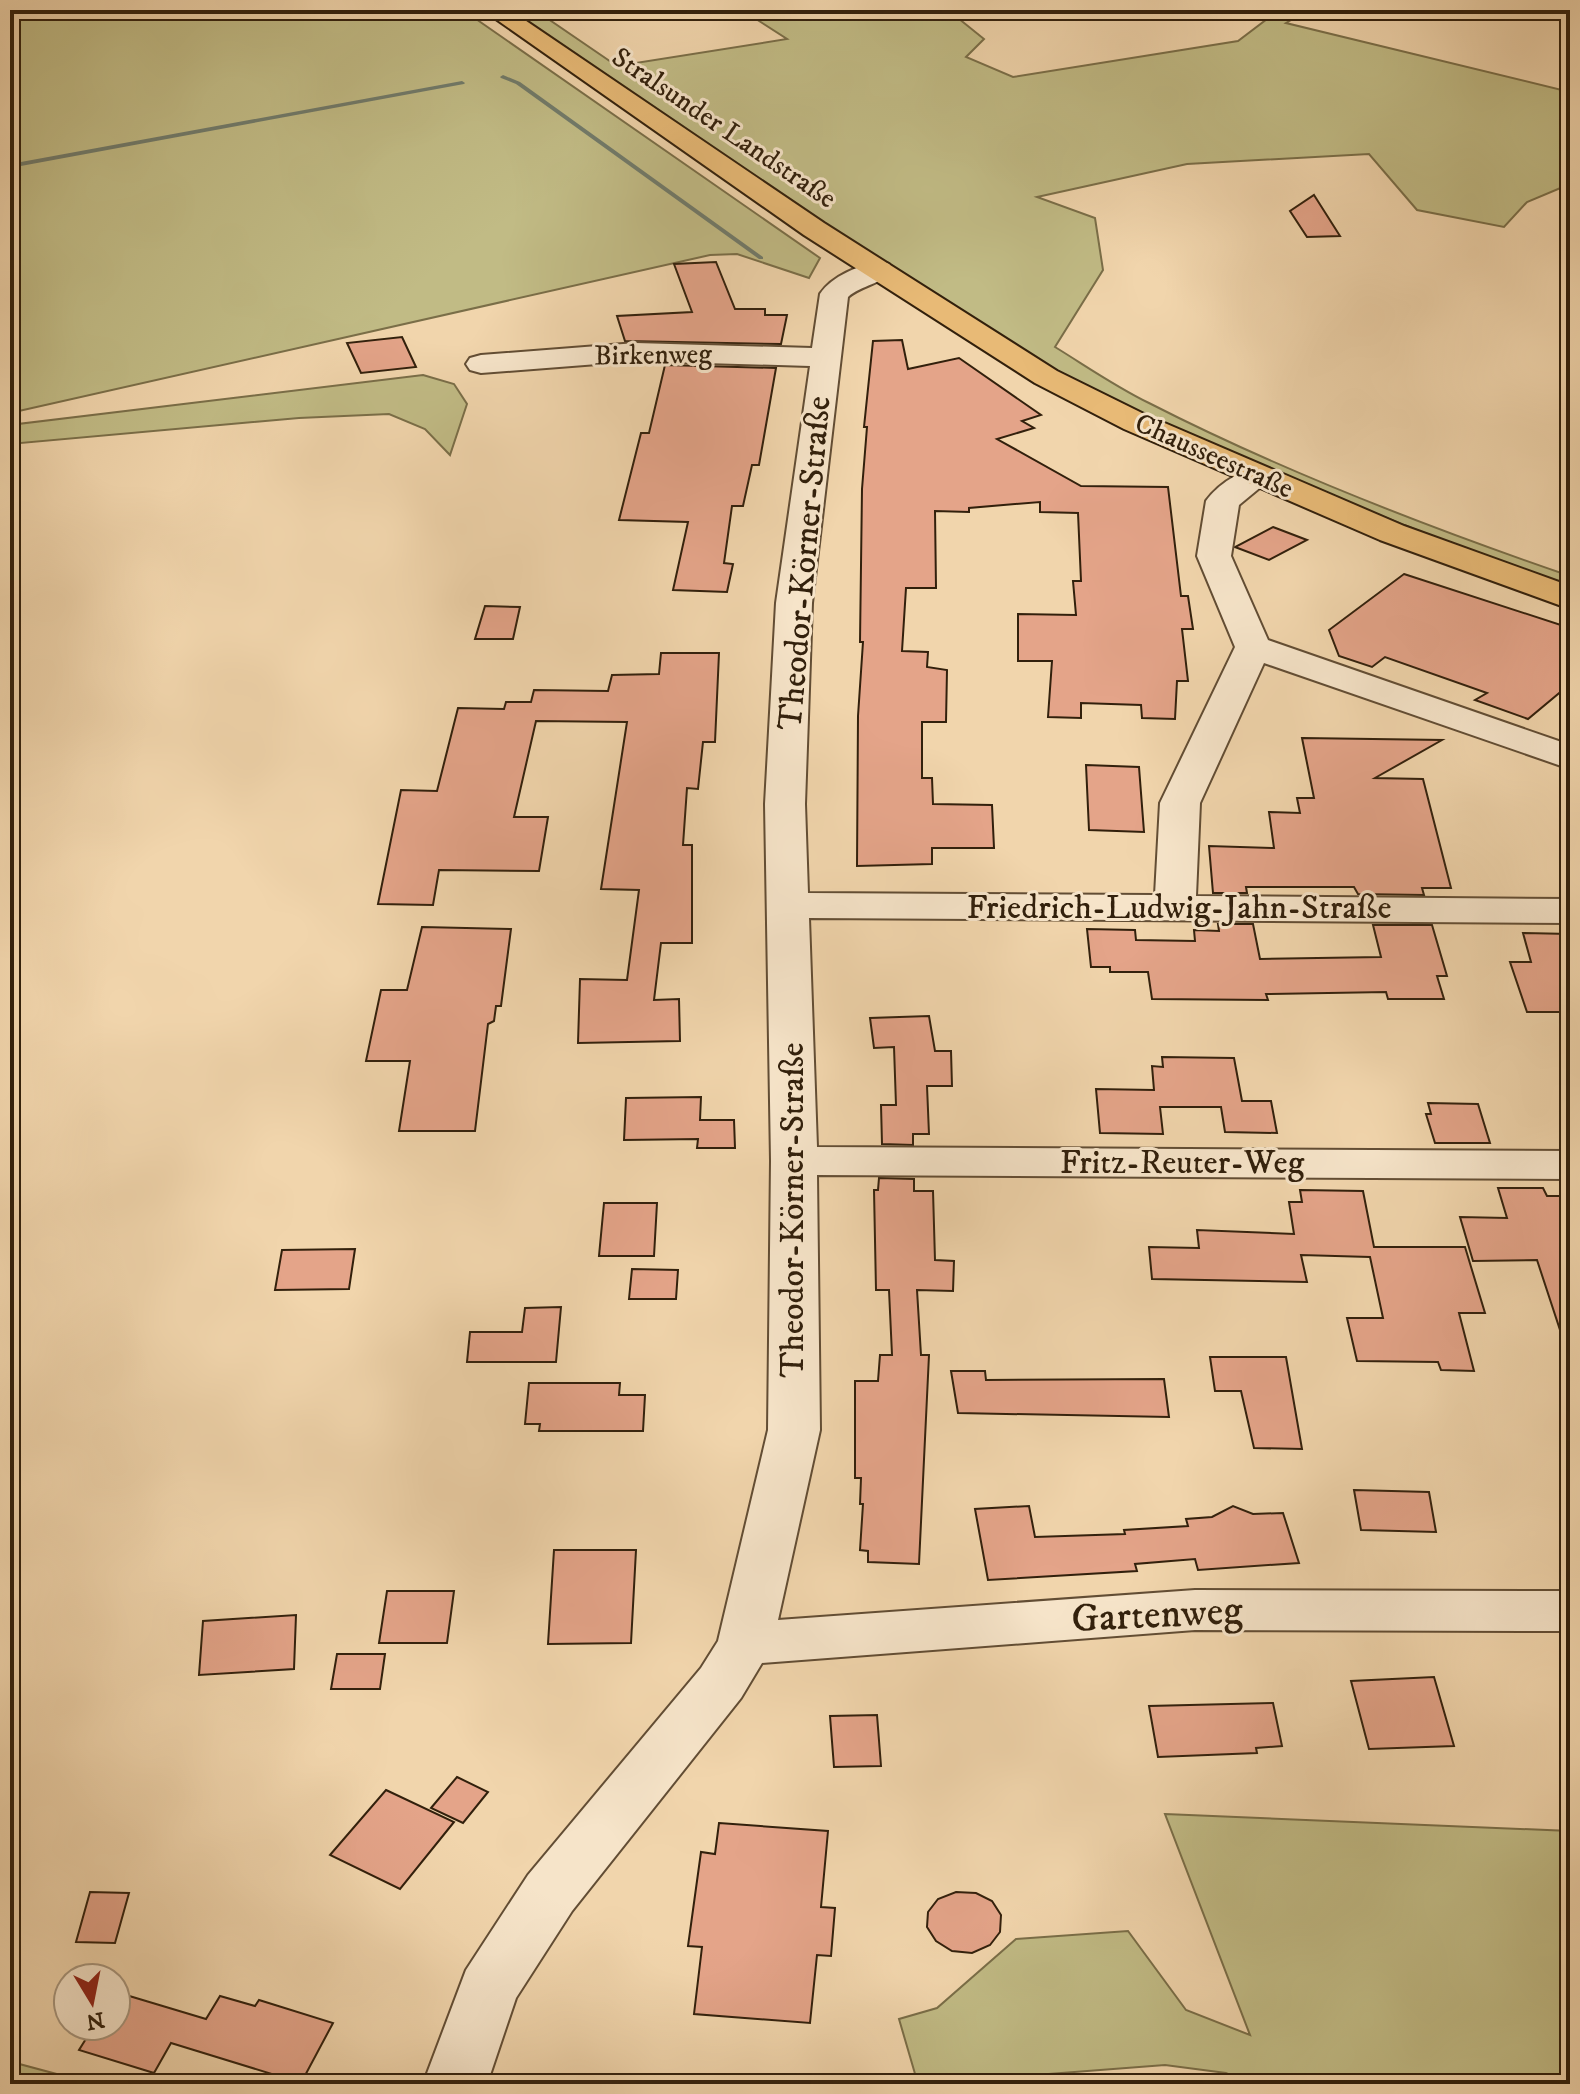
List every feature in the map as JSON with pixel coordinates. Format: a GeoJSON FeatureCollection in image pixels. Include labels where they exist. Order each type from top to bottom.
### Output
{"type":"FeatureCollection","features":[{"type":"Feature","properties":{"kind":"main road","name":"Stralsunder Landstraße"},"geometry":{"type":"LineString","coordinates":[[495,10],[879,270]]}},
{"type":"Feature","properties":{"kind":"main road","name":"Chausseestraße"},"geometry":{"type":"LineString","coordinates":[[879,270],[1046,377],[1135,422],[1392,533],[1570,598]]}},
{"type":"Feature","properties":{"kind":"street","name":"Theodor-Körner-Straße"},"geometry":{"type":"LineString","coordinates":[[455,2084],[488,1989],[550,1893],[721,1683],[745,1643],[794,1430],[794,1161],[785,804],[794,603],[834,294],[848,282],[879,270]]}},
{"type":"Feature","properties":{"kind":"street","name":"Birkenweg"},"geometry":{"type":"LineString","coordinates":[[481,364],[636,352],[825,357]]}},
{"type":"Feature","properties":{"kind":"street"},"geometry":{"type":"LineString","coordinates":[[1258,476],[1223,501],[1214,556],[1253,647],[1570,758]]}},
{"type":"Feature","properties":{"kind":"street"},"geometry":{"type":"LineString","coordinates":[[1175,907],[1180,803],[1253,647]]}},
{"type":"Feature","properties":{"kind":"street","name":"Friedrich-Ludwig-Jahn-Straße"},"geometry":{"type":"LineString","coordinates":[[787,905],[1570,911]]}},
{"type":"Feature","properties":{"kind":"street","name":"Fritz-Reuter-Weg"},"geometry":{"type":"LineString","coordinates":[[794,1161],[1570,1165]]}},
{"type":"Feature","properties":{"kind":"street","name":"Gartenweg"},"geometry":{"type":"LineString","coordinates":[[745,1643],[1195,1610],[1570,1611]]}},
{"type":"Feature","properties":{"kind":"shaded area"},"geometry":{"type":"Polygon","coordinates":[[[10,10],[463,10],[820,258],[809,278],[737,254],[710,255],[10,413],[10,10]]]}},
{"type":"Feature","properties":{"kind":"shaded area"},"geometry":{"type":"Polygon","coordinates":[[[506,10],[535,10],[617,66],[787,39],[742,10],[948,10],[984,39],[966,57],[1013,77],[1238,41],[1279,10],[1308,10],[1286,23],[1570,92],[1570,184],[1527,202],[1504,227],[1417,210],[1369,154],[1187,164],[1037,197],[1095,218],[1103,270],[1055,347],[1125,390],[1200,428],[1356,497],[1570,576],[1570,588],[1291,479],[1081,384],[987,330],[847,242],[506,10]]]}},
{"type":"Feature","properties":{"kind":"shaded area"},"geometry":{"type":"Polygon","coordinates":[[[423,375],[454,384],[467,404],[450,455],[425,429],[389,414],[299,418],[10,444],[10,425],[423,375]]]}},
{"type":"Feature","properties":{"kind":"shaded area"},"geometry":{"type":"Polygon","coordinates":[[[1165,1814],[1570,1831],[1570,2084],[1248,2084],[1226,2073],[1165,2065],[918,2084],[899,2019],[937,2008],[1016,1939],[1128,1931],[1186,2010],[1250,2035],[1165,1814]]]}},
{"type":"Feature","properties":{"kind":"shaded area"},"geometry":{"type":"Polygon","coordinates":[[[10,2060],[12,2062],[94,2084],[10,2084],[10,2060]]]}},
{"type":"Feature","properties":{"kind":"building"},"geometry":{"type":"Polygon","coordinates":[[[1314,195],[1340,236],[1307,237],[1290,211],[1314,195]]]}},
{"type":"Feature","properties":{"kind":"building"},"geometry":{"type":"Polygon","coordinates":[[[716,262],[735,309],[765,309],[765,315],[787,315],[781,344],[625,341],[617,316],[692,312],[674,264],[716,262]]]}},
{"type":"Feature","properties":{"kind":"building"},"geometry":{"type":"Polygon","coordinates":[[[402,337],[416,367],[361,373],[347,343],[402,337]]]}},
{"type":"Feature","properties":{"kind":"building"},"geometry":{"type":"Polygon","coordinates":[[[902,340],[908,369],[959,358],[1041,415],[1022,421],[1034,428],[997,439],[1081,486],[1168,487],[1181,596],[1188,596],[1193,629],[1182,629],[1188,681],[1177,681],[1175,719],[1142,718],[1141,705],[1081,703],[1081,718],[1048,717],[1052,661],[1018,661],[1018,614],[1076,615],[1073,581],[1081,581],[1078,513],[1040,512],[1040,502],[969,508],[969,512],[935,511],[936,588],[906,588],[902,651],[928,652],[927,667],[947,670],[946,722],[922,722],[922,778],[932,778],[933,804],[992,805],[994,848],[932,848],[932,864],[857,866],[858,716],[863,642],[860,642],[862,489],[867,427],[864,427],[873,341],[902,340]]]}},
{"type":"Feature","properties":{"kind":"building"},"geometry":{"type":"Polygon","coordinates":[[[665,365],[776,368],[759,465],[752,465],[743,506],[732,506],[724,563],[733,564],[727,592],[673,590],[688,522],[619,520],[641,433],[649,433],[665,365]]]}},
{"type":"Feature","properties":{"kind":"building"},"geometry":{"type":"Polygon","coordinates":[[[1273,527],[1307,540],[1269,560],[1235,547],[1273,527]]]}},
{"type":"Feature","properties":{"kind":"building"},"geometry":{"type":"Polygon","coordinates":[[[1404,574],[1570,628],[1570,684],[1528,719],[1475,700],[1487,693],[1385,657],[1372,667],[1339,656],[1329,630],[1404,574]]]}},
{"type":"Feature","properties":{"kind":"building"},"geometry":{"type":"Polygon","coordinates":[[[485,606],[520,607],[513,639],[475,639],[485,606]]]}},
{"type":"Feature","properties":{"kind":"building"},"geometry":{"type":"Polygon","coordinates":[[[661,653],[719,653],[715,742],[703,742],[698,789],[687,788],[683,845],[692,845],[692,943],[661,943],[654,1000],[679,999],[680,1041],[578,1043],[580,979],[627,980],[639,890],[601,889],[627,722],[536,721],[514,817],[548,817],[539,871],[439,870],[433,905],[378,904],[401,790],[437,791],[458,708],[504,709],[506,702],[531,702],[534,690],[608,691],[612,675],[659,674],[661,653]]]}},
{"type":"Feature","properties":{"kind":"building"},"geometry":{"type":"Polygon","coordinates":[[[1302,738],[1442,740],[1375,778],[1423,779],[1451,888],[1422,888],[1424,895],[1358,894],[1354,887],[1246,887],[1247,893],[1213,893],[1209,846],[1274,848],[1269,812],[1300,813],[1297,798],[1314,798],[1302,738]]]}},
{"type":"Feature","properties":{"kind":"building"},"geometry":{"type":"Polygon","coordinates":[[[1086,765],[1139,767],[1144,832],[1089,830],[1086,765]]]}},
{"type":"Feature","properties":{"kind":"building"},"geometry":{"type":"Polygon","coordinates":[[[1218,924],[1253,924],[1260,959],[1381,957],[1373,925],[1432,925],[1447,976],[1437,976],[1444,999],[1388,999],[1386,992],[1266,994],[1268,1000],[1152,999],[1148,972],[1110,972],[1110,967],[1091,967],[1087,929],[1135,930],[1136,940],[1195,941],[1194,930],[1219,931],[1218,924]]]}},
{"type":"Feature","properties":{"kind":"building"},"geometry":{"type":"Polygon","coordinates":[[[422,927],[511,929],[501,1006],[496,1006],[494,1021],[488,1024],[475,1131],[399,1131],[410,1061],[366,1061],[381,990],[407,990],[422,927]]]}},
{"type":"Feature","properties":{"kind":"building"},"geometry":{"type":"Polygon","coordinates":[[[1523,933],[1570,934],[1570,1012],[1527,1012],[1510,962],[1531,962],[1523,933]]]}},
{"type":"Feature","properties":{"kind":"building"},"geometry":{"type":"Polygon","coordinates":[[[929,1016],[935,1051],[951,1051],[952,1086],[927,1086],[929,1134],[913,1134],[913,1145],[882,1144],[881,1105],[896,1105],[894,1047],[874,1048],[870,1018],[929,1016]]]}},
{"type":"Feature","properties":{"kind":"building"},"geometry":{"type":"Polygon","coordinates":[[[1162,1057],[1234,1058],[1242,1101],[1271,1101],[1277,1133],[1225,1132],[1221,1107],[1160,1107],[1163,1134],[1100,1133],[1096,1089],[1154,1090],[1152,1066],[1163,1067],[1162,1057]]]}},
{"type":"Feature","properties":{"kind":"building"},"geometry":{"type":"Polygon","coordinates":[[[701,1097],[700,1120],[734,1120],[735,1148],[697,1148],[698,1139],[624,1140],[626,1098],[701,1097]]]}},
{"type":"Feature","properties":{"kind":"building"},"geometry":{"type":"Polygon","coordinates":[[[1428,1103],[1478,1104],[1490,1143],[1435,1143],[1426,1114],[1431,1114],[1428,1103]]]}},
{"type":"Feature","properties":{"kind":"building"},"geometry":{"type":"Polygon","coordinates":[[[879,1178],[914,1179],[914,1191],[933,1191],[935,1260],[954,1261],[953,1291],[917,1290],[921,1355],[929,1355],[919,1564],[868,1562],[868,1551],[860,1550],[863,1504],[860,1504],[861,1478],[855,1478],[855,1381],[878,1381],[880,1355],[892,1355],[889,1290],[876,1290],[874,1190],[878,1190],[879,1178]]]}},
{"type":"Feature","properties":{"kind":"building"},"geometry":{"type":"Polygon","coordinates":[[[1498,1188],[1543,1188],[1547,1196],[1561,1196],[1570,1219],[1570,1341],[1564,1342],[1537,1260],[1473,1261],[1460,1217],[1507,1218],[1498,1188]]]}},
{"type":"Feature","properties":{"kind":"building"},"geometry":{"type":"Polygon","coordinates":[[[1300,1190],[1363,1191],[1374,1247],[1465,1247],[1485,1313],[1459,1313],[1474,1371],[1441,1370],[1438,1362],[1357,1361],[1347,1318],[1383,1318],[1370,1257],[1301,1255],[1307,1282],[1152,1279],[1149,1247],[1199,1248],[1197,1230],[1294,1234],[1289,1202],[1302,1202],[1300,1190]]]}},
{"type":"Feature","properties":{"kind":"building"},"geometry":{"type":"Polygon","coordinates":[[[604,1203],[657,1203],[654,1256],[599,1256],[604,1203]]]}},
{"type":"Feature","properties":{"kind":"building"},"geometry":{"type":"Polygon","coordinates":[[[355,1249],[349,1289],[275,1290],[282,1250],[355,1249]]]}},
{"type":"Feature","properties":{"kind":"building"},"geometry":{"type":"Polygon","coordinates":[[[632,1269],[678,1270],[676,1299],[629,1299],[632,1269]]]}},
{"type":"Feature","properties":{"kind":"building"},"geometry":{"type":"Polygon","coordinates":[[[561,1307],[556,1362],[467,1362],[470,1332],[522,1332],[525,1308],[561,1307]]]}},
{"type":"Feature","properties":{"kind":"building"},"geometry":{"type":"Polygon","coordinates":[[[1210,1357],[1286,1357],[1302,1449],[1254,1448],[1241,1391],[1215,1391],[1210,1357]]]}},
{"type":"Feature","properties":{"kind":"building"},"geometry":{"type":"Polygon","coordinates":[[[951,1371],[985,1371],[986,1380],[1164,1379],[1169,1417],[958,1413],[951,1371]]]}},
{"type":"Feature","properties":{"kind":"building"},"geometry":{"type":"Polygon","coordinates":[[[529,1383],[620,1383],[619,1395],[645,1395],[643,1431],[539,1431],[540,1424],[525,1424],[529,1383]]]}},
{"type":"Feature","properties":{"kind":"building"},"geometry":{"type":"Polygon","coordinates":[[[1354,1490],[1429,1492],[1436,1532],[1361,1530],[1354,1490]]]}},
{"type":"Feature","properties":{"kind":"building"},"geometry":{"type":"Polygon","coordinates":[[[1029,1506],[1035,1537],[1125,1534],[1124,1530],[1188,1526],[1186,1519],[1212,1517],[1233,1506],[1253,1514],[1283,1513],[1299,1563],[1198,1570],[1195,1559],[1135,1564],[1137,1571],[988,1580],[975,1509],[1029,1506]]]}},
{"type":"Feature","properties":{"kind":"building"},"geometry":{"type":"Polygon","coordinates":[[[554,1550],[636,1550],[631,1643],[548,1644],[554,1550]]]}},
{"type":"Feature","properties":{"kind":"building"},"geometry":{"type":"Polygon","coordinates":[[[387,1591],[454,1591],[447,1643],[379,1643],[387,1591]]]}},
{"type":"Feature","properties":{"kind":"building"},"geometry":{"type":"Polygon","coordinates":[[[296,1615],[294,1669],[199,1675],[203,1621],[296,1615]]]}},
{"type":"Feature","properties":{"kind":"building"},"geometry":{"type":"Polygon","coordinates":[[[337,1654],[385,1654],[380,1689],[331,1689],[337,1654]]]}},
{"type":"Feature","properties":{"kind":"building"},"geometry":{"type":"Polygon","coordinates":[[[1434,1677],[1454,1746],[1369,1749],[1351,1681],[1434,1677]]]}},
{"type":"Feature","properties":{"kind":"building"},"geometry":{"type":"Polygon","coordinates":[[[1273,1703],[1282,1746],[1256,1748],[1257,1753],[1158,1757],[1149,1706],[1273,1703]]]}},
{"type":"Feature","properties":{"kind":"building"},"geometry":{"type":"Polygon","coordinates":[[[877,1715],[881,1766],[834,1767],[830,1716],[877,1715]]]}},
{"type":"Feature","properties":{"kind":"building"},"geometry":{"type":"Polygon","coordinates":[[[457,1777],[488,1792],[463,1823],[431,1808],[457,1777]]]}},
{"type":"Feature","properties":{"kind":"building"},"geometry":{"type":"Polygon","coordinates":[[[386,1790],[454,1822],[400,1889],[330,1855],[386,1790]]]}},
{"type":"Feature","properties":{"kind":"building"},"geometry":{"type":"Polygon","coordinates":[[[719,1823],[828,1831],[821,1907],[835,1908],[831,1956],[817,1955],[810,2023],[694,2014],[702,1947],[688,1946],[701,1852],[715,1854],[719,1823]]]}},
{"type":"Feature","properties":{"kind":"building"},"geometry":{"type":"Polygon","coordinates":[[[90,1892],[129,1893],[115,1943],[76,1942],[90,1892]]]}},
{"type":"Feature","properties":{"kind":"building"},"geometry":{"type":"Polygon","coordinates":[[[956,1892],[976,1893],[992,1901],[1001,1915],[1000,1932],[990,1945],[972,1953],[952,1951],[936,1941],[927,1927],[928,1912],[938,1899],[956,1892]]]}},
{"type":"Feature","properties":{"kind":"building"},"geometry":{"type":"Polygon","coordinates":[[[220,1996],[255,2006],[259,2000],[333,2023],[301,2083],[171,2043],[154,2073],[79,2050],[84,2042],[132,2042],[132,1997],[206,2019],[220,1996]]]}},
{"type":"Feature","properties":{"kind":"waterway"},"geometry":{"type":"LineString","coordinates":[[503,77],[518,83],[761,258]]}},
{"type":"Feature","properties":{"kind":"waterway"},"geometry":{"type":"LineString","coordinates":[[10,166],[462,83]]}},
{"type":"Feature","properties":{"kind":"waterway"},"geometry":{"type":"LineString","coordinates":[[1151,2084],[1175,2084]]}}]}
